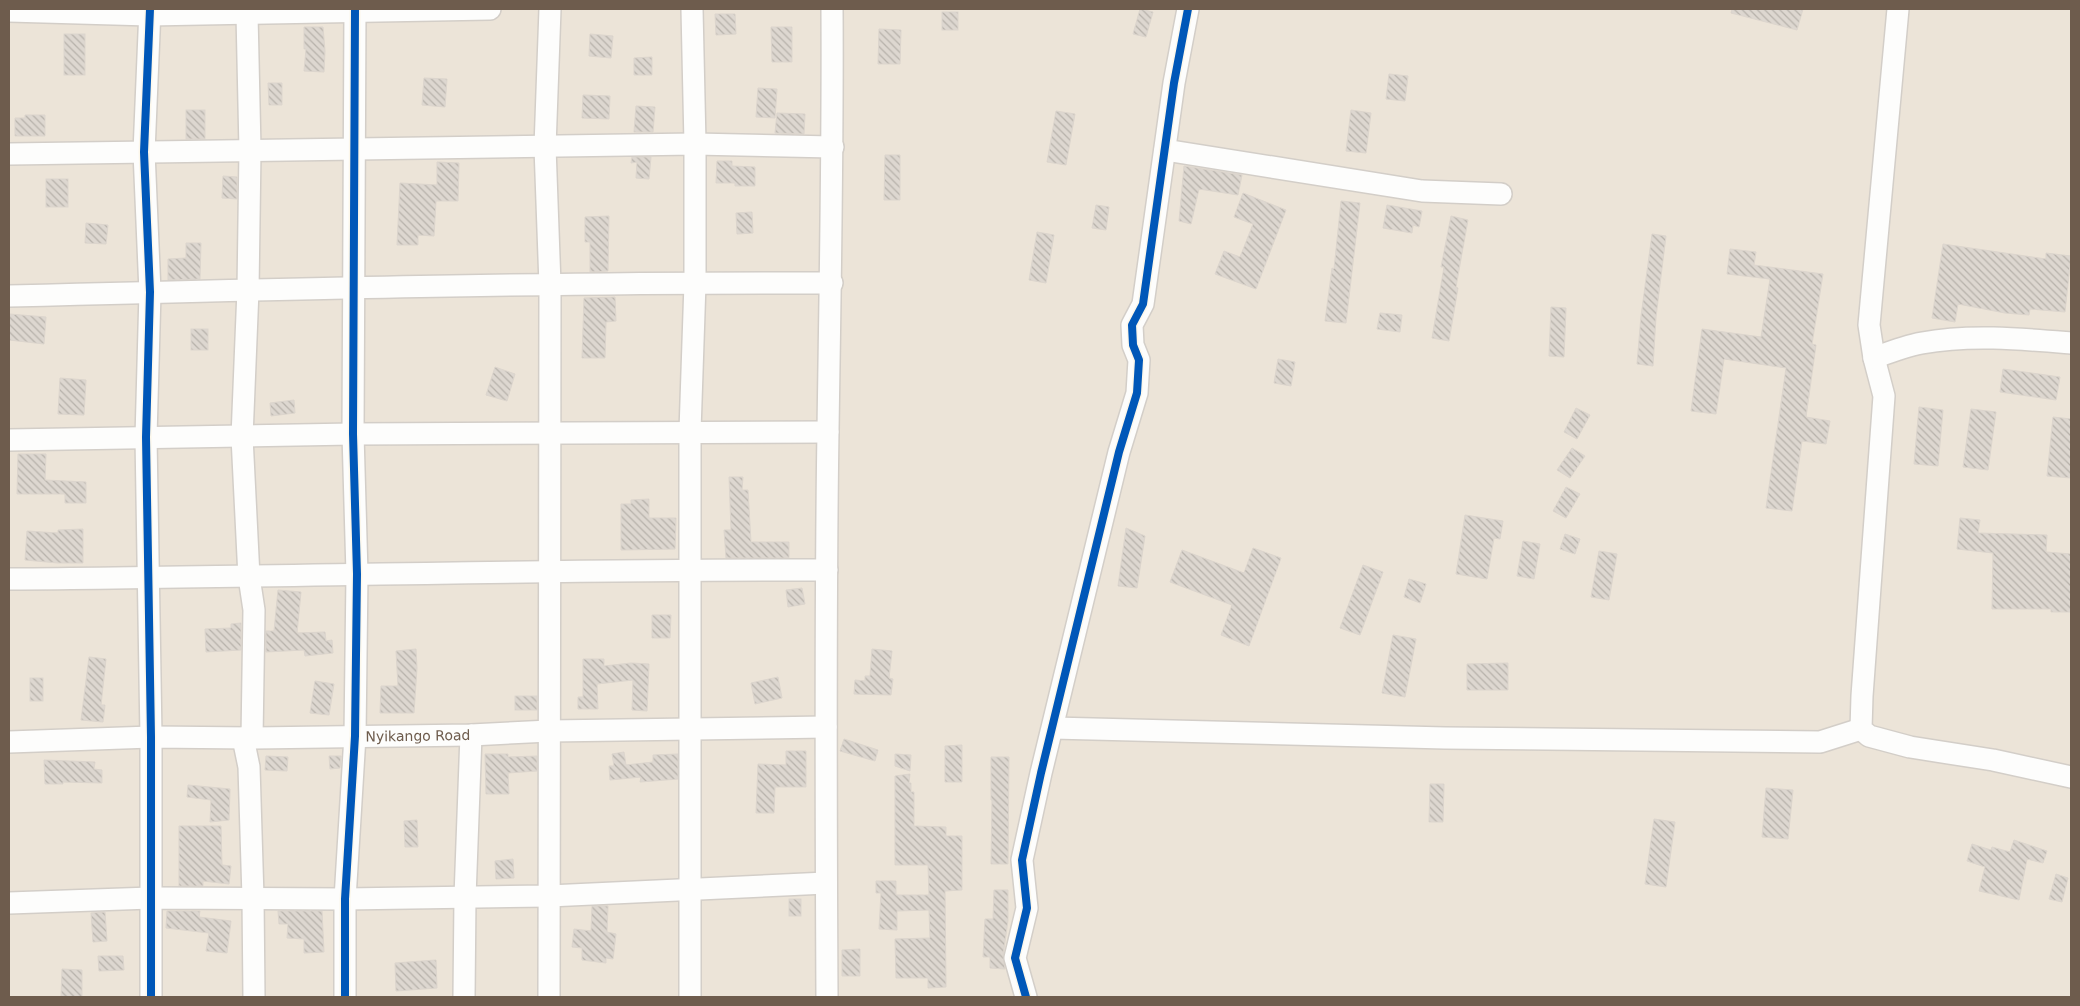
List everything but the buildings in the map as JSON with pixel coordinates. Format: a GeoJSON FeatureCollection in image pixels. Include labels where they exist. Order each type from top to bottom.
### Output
{"type":"FeatureCollection","features":[{"type":"Feature","properties":{"kind":"street"},"geometry":{"type":"LineString","coordinates":[[9,11],[253,12],[490,9]]}},
{"type":"Feature","properties":{"kind":"street"},"geometry":{"type":"LineString","coordinates":[[549,997],[550,285],[545,147],[550,9]]}},
{"type":"Feature","properties":{"kind":"street"},"geometry":{"type":"LineString","coordinates":[[690,997],[690,431],[695,283],[695,144],[692,9]]}},
{"type":"Feature","properties":{"kind":"street"},"geometry":{"type":"LineString","coordinates":[[827,997],[826,727],[828,432],[832,283],[832,9]]}},
{"type":"Feature","properties":{"kind":"street"},"geometry":{"type":"LineString","coordinates":[[1026,997],[1015,958],[1027,908],[1022,860],[1119,452],[1136,393],[1139,360],[1133,345],[1132,325],[1143,304],[1174,83],[1188,9]]}},
{"type":"Feature","properties":{"kind":"street"},"geometry":{"type":"LineString","coordinates":[[1898,9],[1869,325],[1874,358],[1884,396],[1862,687],[1861,728],[1869,736],[1910,747],[1992,760],[2071,777]]}},
{"type":"Feature","properties":{"kind":"street"},"geometry":{"type":"LineString","coordinates":[[345,997],[345,899],[355,736],[357,574],[353,434],[355,10]]}},
{"type":"Feature","properties":{"kind":"street"},"geometry":{"type":"LineString","coordinates":[[149,12],[144,152],[150,292],[146,438],[151,737],[151,997]]}},
{"type":"Feature","properties":{"kind":"street"},"geometry":{"type":"LineString","coordinates":[[253,12],[248,290],[242,436],[249,577],[254,610],[247,738],[254,898],[254,997]]}},
{"type":"Feature","properties":{"kind":"street"},"geometry":{"type":"LineString","coordinates":[[9,154],[695,144],[833,147]]}},
{"type":"Feature","properties":{"kind":"street"},"geometry":{"type":"LineString","coordinates":[[1165,150],[1422,191],[1501,194]]}},
{"type":"Feature","properties":{"kind":"street"},"geometry":{"type":"LineString","coordinates":[[9,296],[354,287],[832,283]]}},
{"type":"Feature","properties":{"kind":"street"},"geometry":{"type":"LineString","coordinates":[[1874,358],[1920,343],[1948,339],[2071,343]]}},
{"type":"Feature","properties":{"kind":"street"},"geometry":{"type":"LineString","coordinates":[[9,440],[353,434],[690,431],[828,432]]}},
{"type":"Feature","properties":{"kind":"street"},"geometry":{"type":"LineString","coordinates":[[9,579],[690,570],[827,570]]}},
{"type":"Feature","properties":{"kind":"street","name":"Nyikango Road"},"geometry":{"type":"LineString","coordinates":[[9,742],[151,737],[247,738],[471,735],[549,731],[826,727]]}},
{"type":"Feature","properties":{"kind":"street"},"geometry":{"type":"LineString","coordinates":[[1053,728],[1445,738],[1810,742],[1820,742],[1861,728]]}},
{"type":"Feature","properties":{"kind":"street"},"geometry":{"type":"LineString","coordinates":[[464,997],[465,897],[471,735]]}},
{"type":"Feature","properties":{"kind":"street"},"geometry":{"type":"LineString","coordinates":[[9,903],[151,898],[345,899],[549,896],[826,883]]}},
{"type":"Feature","properties":{"kind":"shaded area"},"geometry":{"type":"Polygon","coordinates":[[[9,9],[2071,9],[2071,997],[9,997],[9,9]]]}},
{"type":"Feature","properties":{"kind":"cycle path"},"geometry":{"type":"LineString","coordinates":[[150,9],[144,152],[150,292],[146,437],[151,737],[151,997]]}},
{"type":"Feature","properties":{"kind":"cycle path"},"geometry":{"type":"LineString","coordinates":[[345,997],[345,899],[355,736],[357,574],[353,434],[355,9]]}},
{"type":"Feature","properties":{"kind":"cycle path"},"geometry":{"type":"LineString","coordinates":[[1026,997],[1015,958],[1027,908],[1022,860],[1041,773],[1119,452],[1137,393],[1139,360],[1133,345],[1132,325],[1143,304],[1174,83],[1188,9]]}}]}
